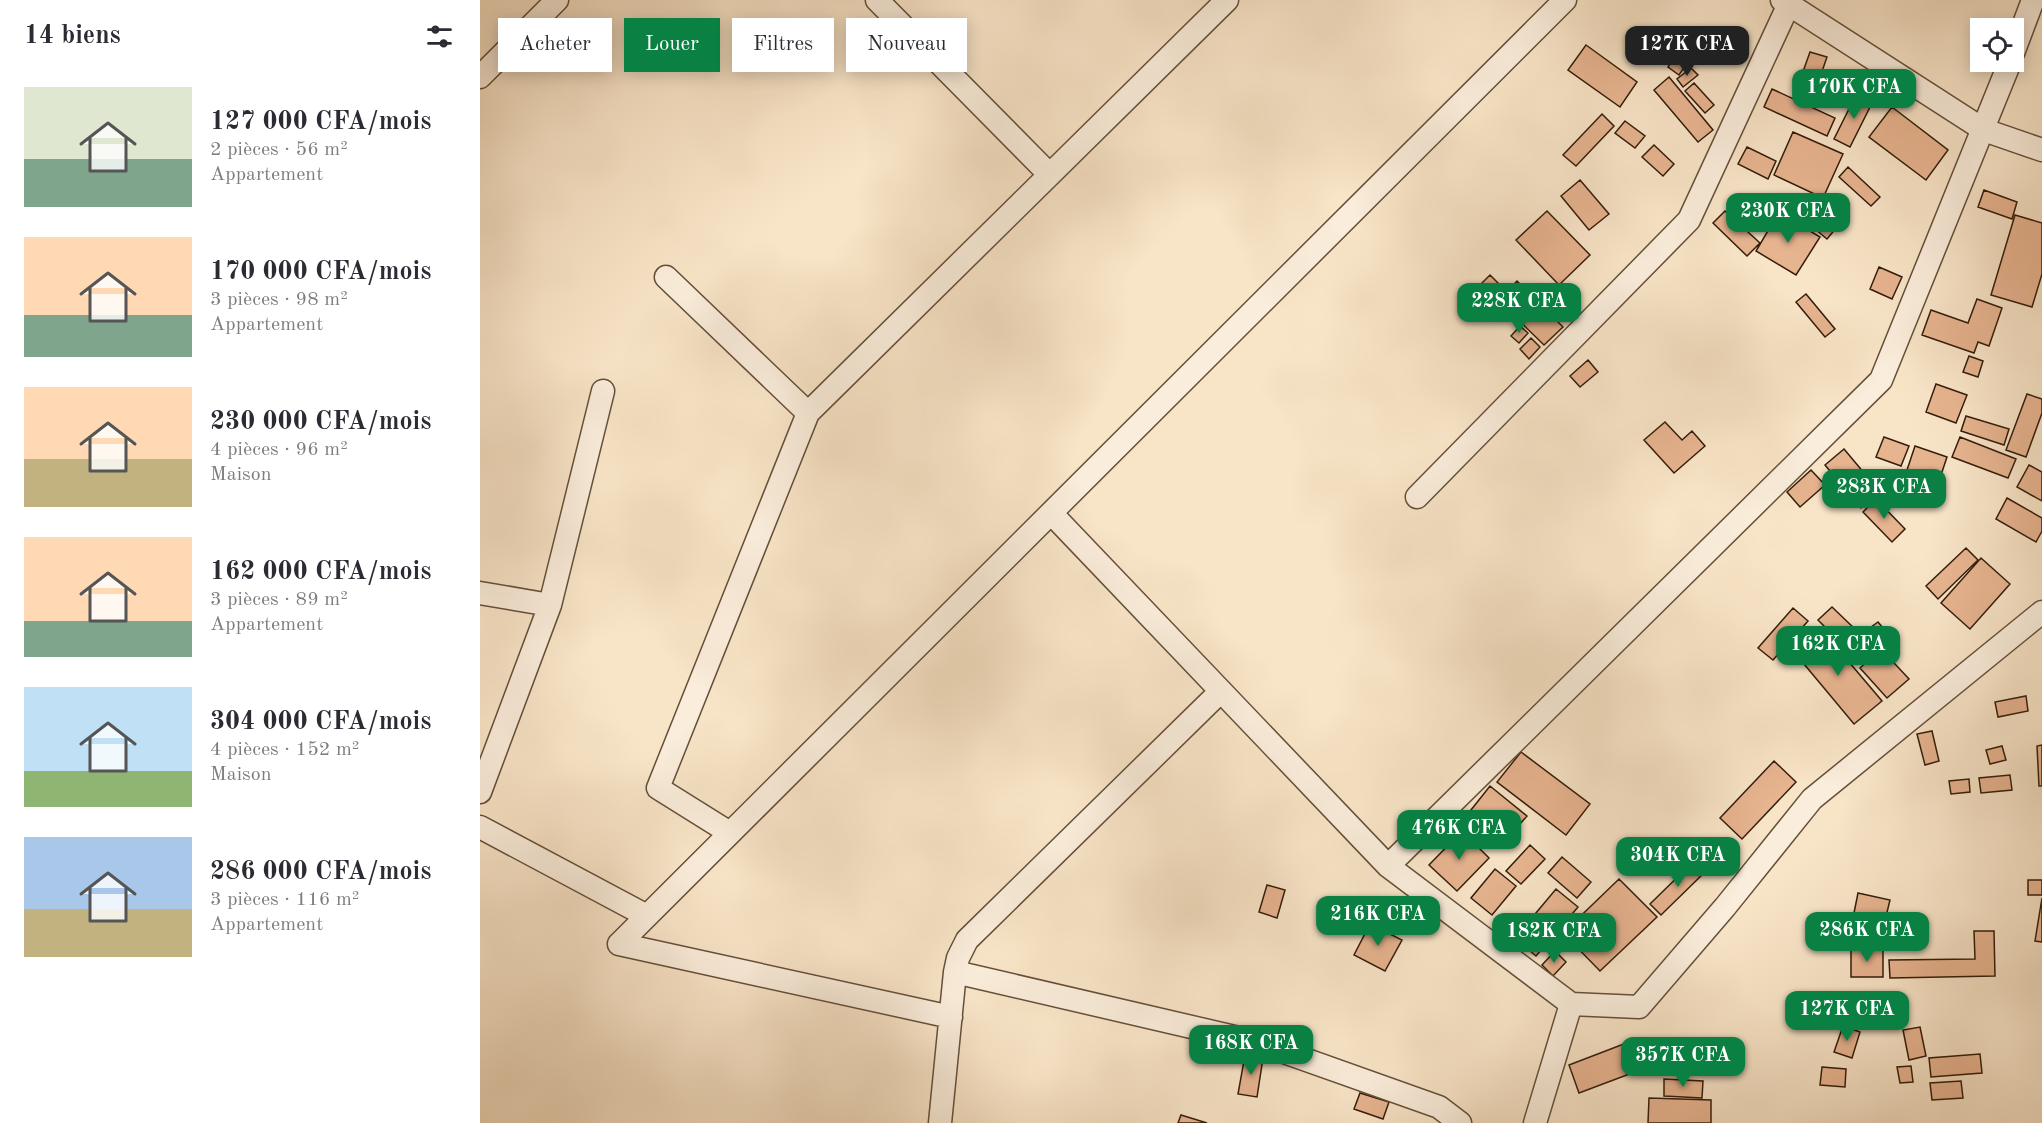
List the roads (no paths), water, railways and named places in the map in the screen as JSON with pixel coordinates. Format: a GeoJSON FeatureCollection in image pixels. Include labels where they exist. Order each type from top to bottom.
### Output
{"type":"FeatureCollection","features":[{"type":"Feature","properties":{"kind":"street"},"geometry":{"type":"LineString","coordinates":[[480,77],[557,0]]}},
{"type":"Feature","properties":{"kind":"street"},"geometry":{"type":"LineString","coordinates":[[730,833],[658,788],[808,413],[1227,0]]}},
{"type":"Feature","properties":{"kind":"street"},"geometry":{"type":"LineString","coordinates":[[951,1017],[620,944],[1566,0]]}},
{"type":"Feature","properties":{"kind":"street"},"geometry":{"type":"LineString","coordinates":[[2024,24],[2033,0]]}},
{"type":"Feature","properties":{"kind":"street"},"geometry":{"type":"LineString","coordinates":[[887,3],[1049,174]]}},
{"type":"Feature","properties":{"kind":"street"},"geometry":{"type":"LineString","coordinates":[[1417,497],[1689,220],[1785,3],[1984,130],[2042,150]]}},
{"type":"Feature","properties":{"kind":"street"},"geometry":{"type":"LineString","coordinates":[[1388,866],[1881,380],[2006,72]]}},
{"type":"Feature","properties":{"kind":"street"},"geometry":{"type":"LineString","coordinates":[[666,277],[808,413]]}},
{"type":"Feature","properties":{"kind":"street"},"geometry":{"type":"LineString","coordinates":[[480,792],[550,606],[603,391]]}},
{"type":"Feature","properties":{"kind":"street"},"geometry":{"type":"LineString","coordinates":[[1051,513],[1388,866],[1571,1004],[1639,1007],[1725,907],[1812,798],[2042,612]]}},
{"type":"Feature","properties":{"kind":"street"},"geometry":{"type":"LineString","coordinates":[[480,593],[550,606]]}},
{"type":"Feature","properties":{"kind":"street"},"geometry":{"type":"LineString","coordinates":[[940,1123],[955,972],[958,958],[967,940],[1221,691]]}},
{"type":"Feature","properties":{"kind":"street"},"geometry":{"type":"LineString","coordinates":[[480,827],[647,916]]}},
{"type":"Feature","properties":{"kind":"street"},"geometry":{"type":"LineString","coordinates":[[955,972],[1256,1042],[1460,1123]]}},
{"type":"Feature","properties":{"kind":"street"},"geometry":{"type":"LineString","coordinates":[[1535,1123],[1571,1004]]}}]}
